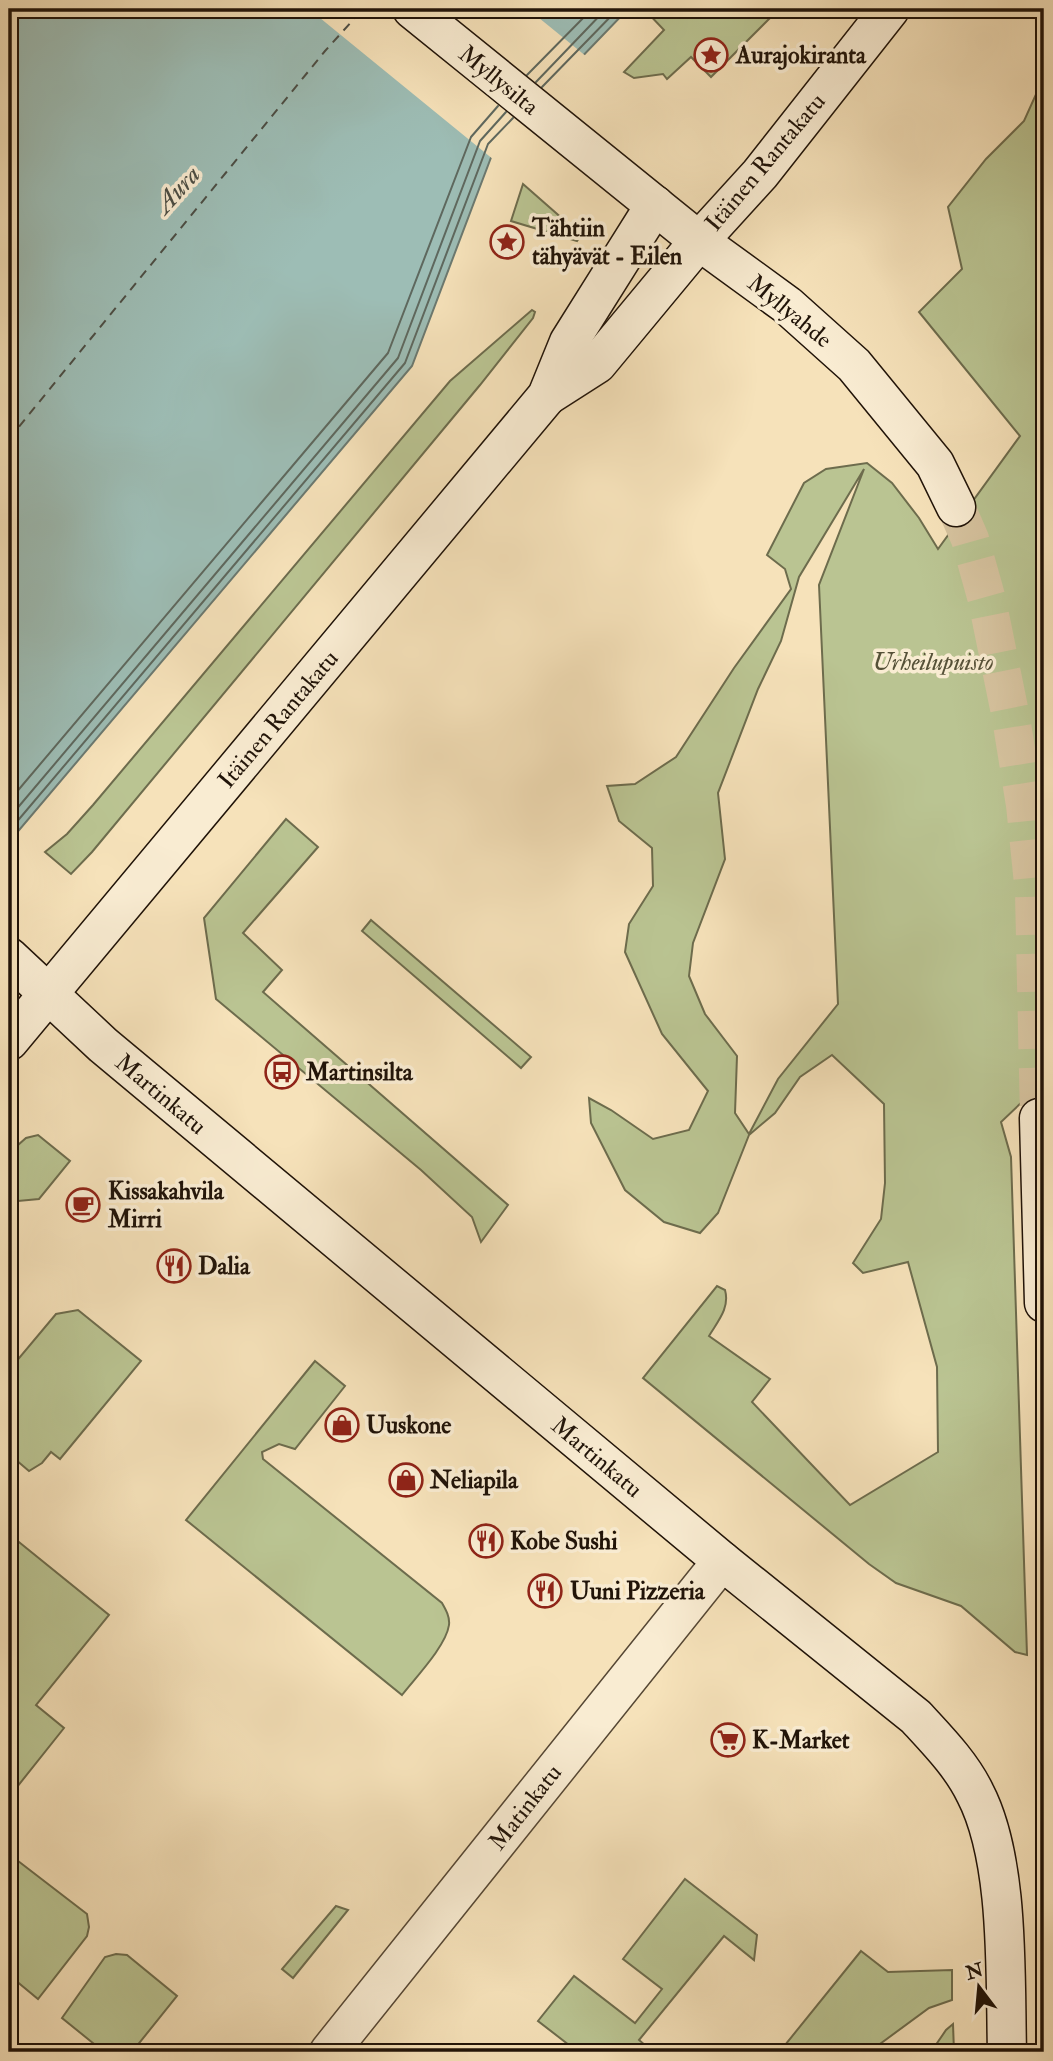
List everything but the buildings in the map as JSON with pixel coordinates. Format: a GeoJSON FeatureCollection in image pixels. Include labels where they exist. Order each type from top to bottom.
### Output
{"type":"FeatureCollection","features":[{"type":"Feature","properties":{"kind":"main road","name":"Myllysilta"},"geometry":{"type":"LineString","coordinates":[[412,9],[586,151]]}},
{"type":"Feature","properties":{"kind":"main road","name":"Itäinen Rantakatu"},"geometry":{"type":"LineString","coordinates":[[547,396],[597,364],[699,241],[760,174],[890,9]]}},
{"type":"Feature","properties":{"kind":"main road","name":"Myllyahde"},"geometry":{"type":"LineString","coordinates":[[586,151],[699,241],[788,305],[854,365],[935,464],[956,507]]}},
{"type":"Feature","properties":{"kind":"main road","name":"Itäinen Rantakatu"},"geometry":{"type":"LineString","coordinates":[[9,1041],[547,396],[569,342],[655,205]]}},
{"type":"Feature","properties":{"kind":"main road","name":"Martinkatu"},"geometry":{"type":"LineString","coordinates":[[9,957],[103,1045],[722,1561],[916,1717],[948,1753],[975,1792],[991,1831],[1001,1898],[1007,2052]]}},
{"type":"Feature","properties":{"kind":"main road"},"geometry":{"type":"LineString","coordinates":[[1039,1118],[1044,1303]]}},
{"type":"Feature","properties":{"kind":"main road","name":"Matinkatu"},"geometry":{"type":"LineString","coordinates":[[329,2052],[722,1561]]}},
{"type":"Feature","properties":{"kind":"green space","name":"Aurajokiranta"},"geometry":{"type":"Polygon","coordinates":[[[644,9],[779,9],[711,77],[691,57],[667,79],[663,74],[634,78],[624,72],[664,30],[644,9]]]}},
{"type":"Feature","properties":{"kind":"green space","name":"Urheilupuisto"},"geometry":{"type":"Polygon","coordinates":[[[1044,86],[1044,1081],[1001,1122],[1011,1157],[1027,1655],[1015,1652],[961,1606],[896,1583],[869,1564],[643,1378],[717,1286],[725,1290],[726,1303],[709,1336],[770,1379],[752,1402],[850,1505],[938,1452],[937,1367],[908,1262],[863,1273],[853,1263],[881,1219],[885,1183],[884,1104],[832,1055],[800,1077],[775,1113],[749,1135],[718,1213],[700,1233],[664,1222],[625,1190],[591,1123],[589,1098],[653,1139],[689,1130],[708,1091],[662,1034],[625,952],[629,924],[653,886],[652,848],[619,821],[607,786],[635,784],[676,757],[734,668],[791,589],[785,569],[767,555],[804,483],[826,469],[867,463],[892,483],[919,518],[938,549],[1020,436],[919,312],[962,269],[948,207],[986,159],[1024,121],[1037,92],[1044,86]],[[864,469],[799,577],[781,641],[758,689],[718,793],[725,859],[693,943],[689,976],[705,1014],[737,1056],[735,1113],[749,1134],[778,1079],[838,1004],[819,585],[864,469]]]}},
{"type":"Feature","properties":{"kind":"green space"},"geometry":{"type":"Polygon","coordinates":[[[523,184],[581,235],[577,241],[511,221],[523,184]]]}},
{"type":"Feature","properties":{"kind":"green space"},"geometry":{"type":"Polygon","coordinates":[[[532,310],[535,312],[533,318],[480,385],[92,852],[71,874],[45,852],[67,834],[93,805],[450,381],[532,310]]]}},
{"type":"Feature","properties":{"kind":"green space"},"geometry":{"type":"Polygon","coordinates":[[[286,819],[318,847],[243,933],[282,970],[263,992],[508,1205],[481,1242],[472,1217],[421,1170],[216,999],[204,918],[286,819]]]}},
{"type":"Feature","properties":{"kind":"green space"},"geometry":{"type":"Polygon","coordinates":[[[371,920],[531,1057],[521,1068],[362,931],[371,920]]]}},
{"type":"Feature","properties":{"kind":"green space"},"geometry":{"type":"Polygon","coordinates":[[[38,1135],[70,1161],[39,1199],[18,1201],[9,1194],[9,1153],[26,1138],[38,1135]]]}},
{"type":"Feature","properties":{"kind":"green space"},"geometry":{"type":"Polygon","coordinates":[[[78,1310],[141,1361],[60,1459],[51,1452],[42,1463],[29,1471],[9,1454],[9,1370],[56,1314],[78,1310]]]}},
{"type":"Feature","properties":{"kind":"green space"},"geometry":{"type":"Polygon","coordinates":[[[315,1361],[345,1386],[295,1449],[279,1444],[262,1452],[263,1459],[442,1603],[449,1619],[447,1633],[430,1661],[402,1695],[186,1520],[315,1361]]]}},
{"type":"Feature","properties":{"kind":"green space"},"geometry":{"type":"Polygon","coordinates":[[[9,1534],[109,1615],[36,1705],[64,1728],[17,1787],[9,1788],[9,1534]]]}},
{"type":"Feature","properties":{"kind":"green space"},"geometry":{"type":"Polygon","coordinates":[[[9,1854],[87,1914],[87,1936],[38,1999],[9,1975],[9,1854]]]}},
{"type":"Feature","properties":{"kind":"green space"},"geometry":{"type":"Polygon","coordinates":[[[685,1879],[757,1935],[754,1960],[724,1936],[639,2040],[653,2052],[578,2052],[538,2021],[574,1976],[635,2023],[662,1989],[623,1959],[685,1879]]]}},
{"type":"Feature","properties":{"kind":"green space"},"geometry":{"type":"Polygon","coordinates":[[[336,1906],[348,1910],[293,1978],[282,1969],[336,1906]]]}},
{"type":"Feature","properties":{"kind":"green space"},"geometry":{"type":"Polygon","coordinates":[[[861,1951],[888,1972],[952,1970],[952,2000],[929,2008],[869,2052],[781,2050],[861,1951]]]}},
{"type":"Feature","properties":{"kind":"green space"},"geometry":{"type":"Polygon","coordinates":[[[127,1955],[177,1996],[132,2052],[104,2052],[62,2018],[105,1957],[127,1955]]]}},
{"type":"Feature","properties":{"kind":"green space"},"geometry":{"type":"Polygon","coordinates":[[[953,2024],[954,2052],[931,2052],[946,2030],[953,2024]]]}},
{"type":"Feature","properties":{"kind":"water","name":"Aura"},"geometry":{"type":"Polygon","coordinates":[[[9,9],[628,9],[495,147],[412,366],[9,842],[9,9]]]}},
{"type":"Feature","properties":{"kind":"pier"},"geometry":{"type":"Polygon","coordinates":[[[309,9],[528,9],[587,57],[498,149],[494,160],[309,9]]]}},
{"type":"Feature","properties":{"kind":"ferry route"},"geometry":{"type":"LineString","coordinates":[[9,439],[325,51],[363,9]]}},
{"type":"Feature","properties":{"kind":"tunnel"},"geometry":{"type":"LineString","coordinates":[[956,507],[970,539],[987,600],[1025,805],[1034,893],[1039,1118]]}},
{"type":"Feature","properties":{"kind":"place","name":"Aurajokiranta"},"geometry":{"type":"Point","coordinates":[711,55]}},
{"type":"Feature","properties":{"kind":"place","name":"Tähtiin tähyävät - Eilen"},"geometry":{"type":"Point","coordinates":[507,242]}},
{"type":"Feature","properties":{"kind":"place","name":"Martinsilta"},"geometry":{"type":"Point","coordinates":[282,1072]}},
{"type":"Feature","properties":{"kind":"place","name":"Kissakahvila Mirri"},"geometry":{"type":"Point","coordinates":[83,1205]}},
{"type":"Feature","properties":{"kind":"place","name":"Dalia"},"geometry":{"type":"Point","coordinates":[174,1266]}},
{"type":"Feature","properties":{"kind":"place","name":"Uuskone"},"geometry":{"type":"Point","coordinates":[342,1425]}},
{"type":"Feature","properties":{"kind":"place","name":"Neliapila"},"geometry":{"type":"Point","coordinates":[406,1480]}},
{"type":"Feature","properties":{"kind":"place","name":"Kobe Sushi"},"geometry":{"type":"Point","coordinates":[486,1541]}},
{"type":"Feature","properties":{"kind":"place","name":"Uuni Pizzeria"},"geometry":{"type":"Point","coordinates":[545,1591]}},
{"type":"Feature","properties":{"kind":"place","name":"K-Market"},"geometry":{"type":"Point","coordinates":[728,1740]}}]}
